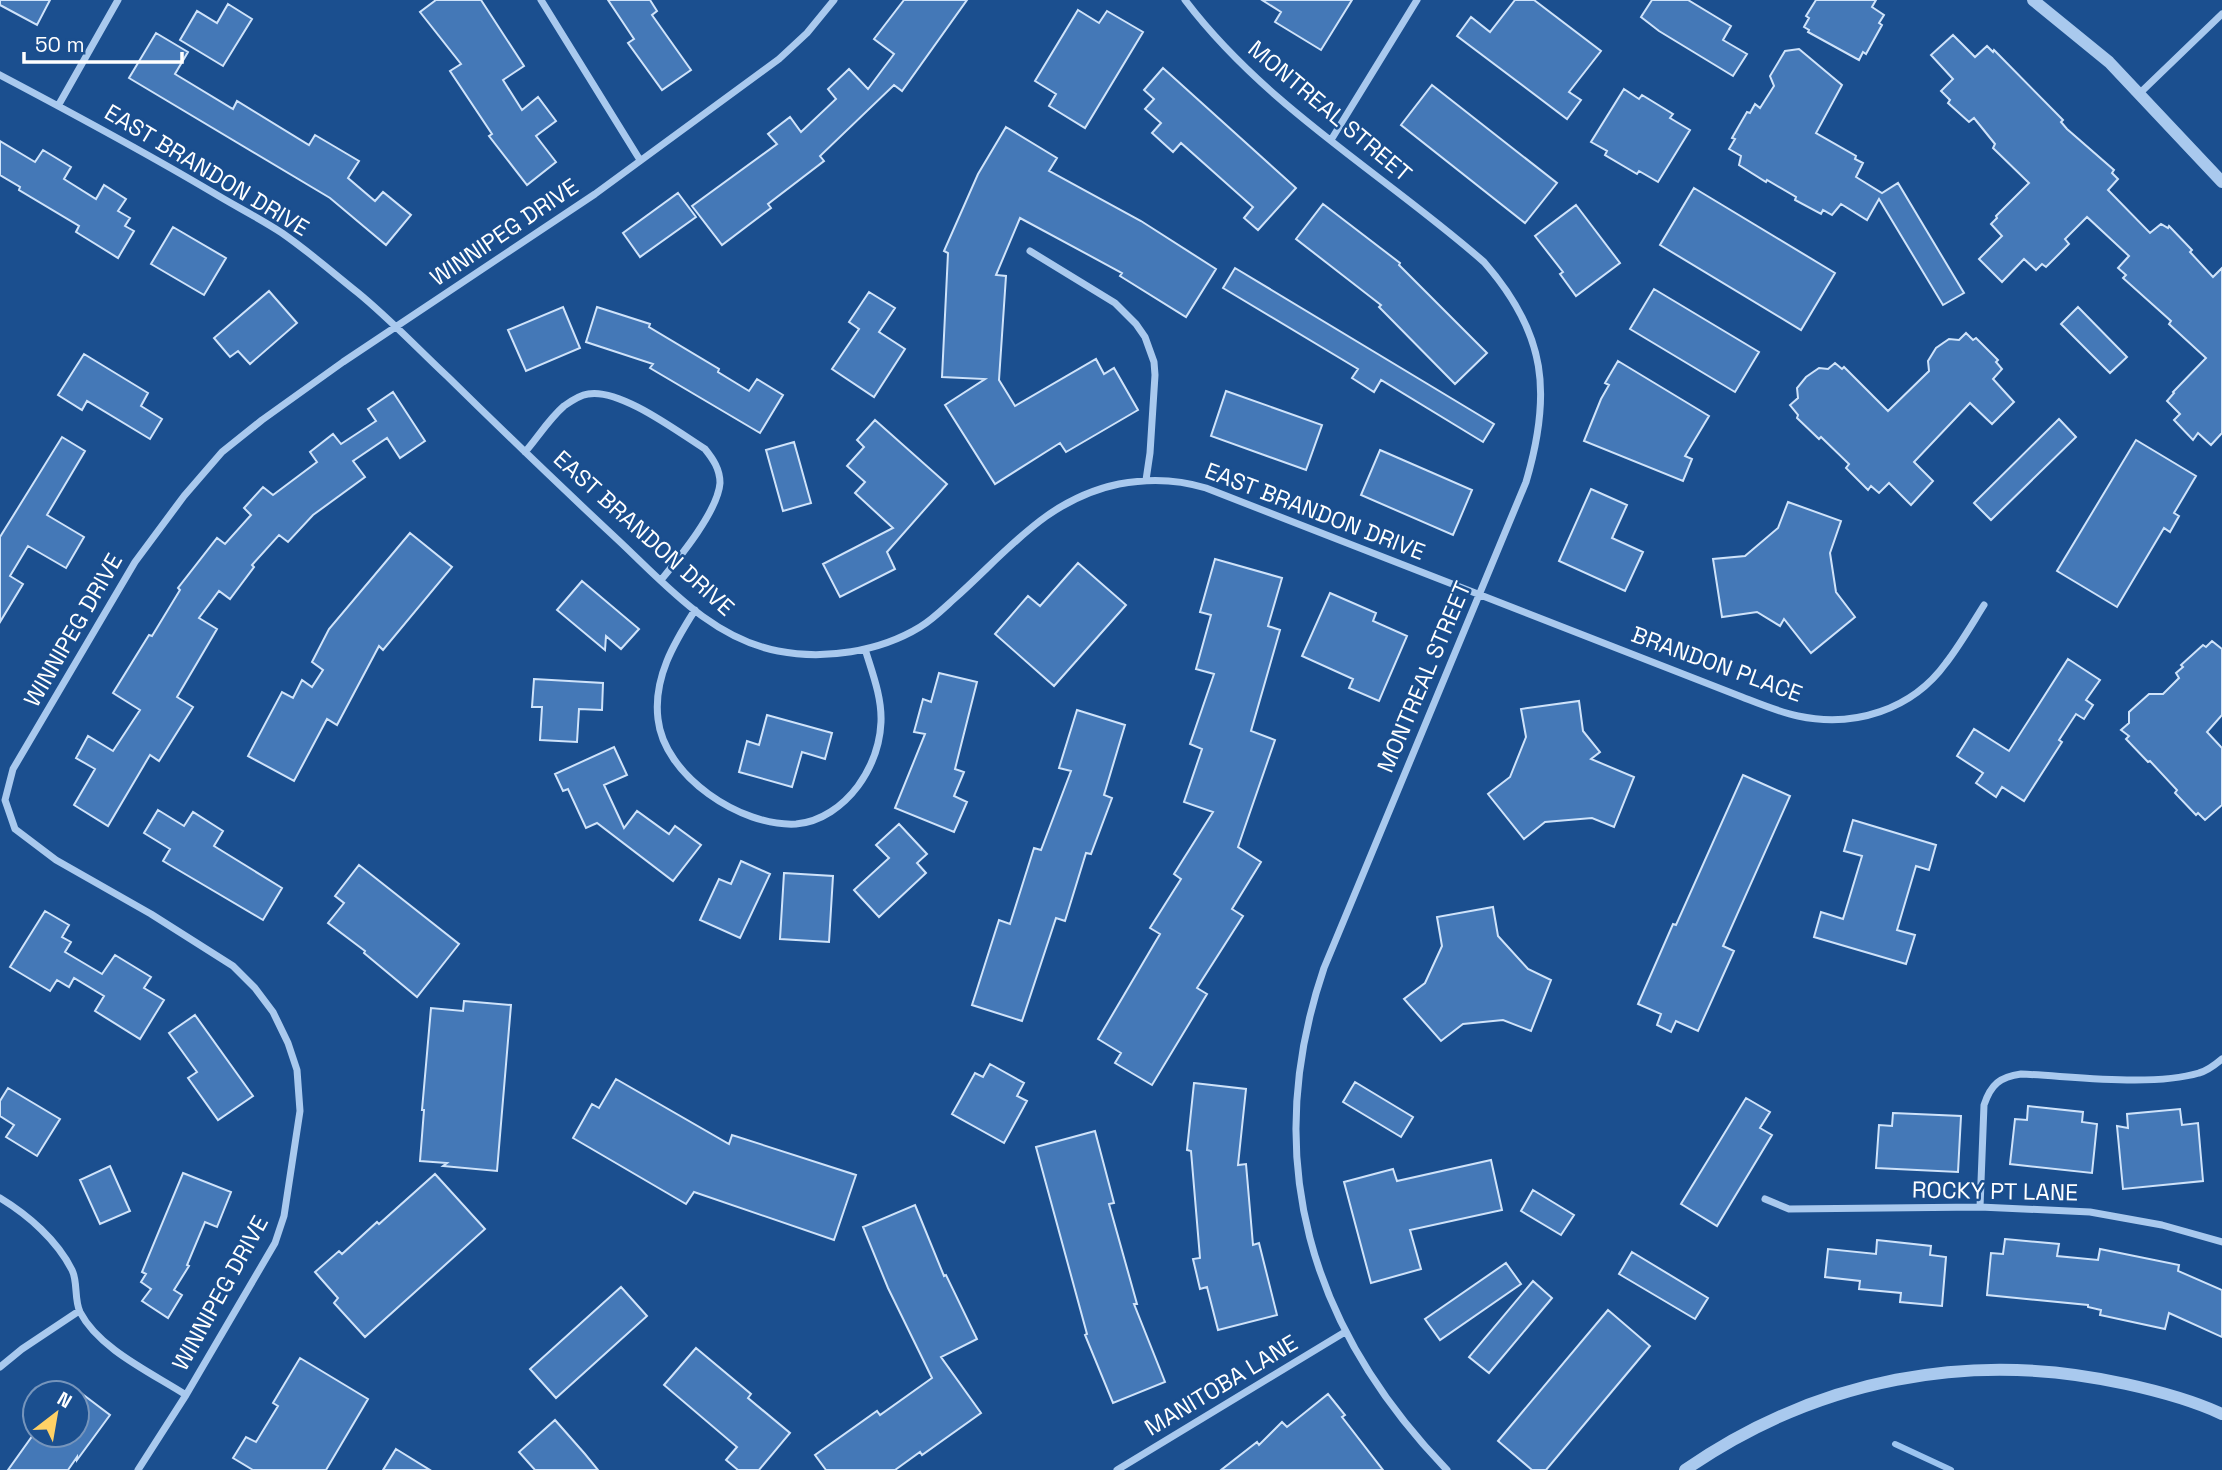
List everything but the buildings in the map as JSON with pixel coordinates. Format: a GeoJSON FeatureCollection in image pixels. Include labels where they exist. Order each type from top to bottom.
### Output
{"type":"FeatureCollection","features":[{"type":"Feature","properties":{"kind":"street"},"geometry":{"type":"LineString","coordinates":[[58,106],[118,0]]}},
{"type":"Feature","properties":{"kind":"street"},"geometry":{"type":"LineString","coordinates":[[541,0],[640,160]]}},
{"type":"Feature","properties":{"kind":"street","name":"WINNIPEG DRIVE"},"geometry":{"type":"LineString","coordinates":[[138,1470],[186,1395],[275,1242],[284,1216],[300,1111],[297,1070],[273,1012],[255,988],[233,967],[151,914],[56,860],[15,829],[5,800],[13,769],[135,562],[184,496],[222,452],[262,420],[396,327],[595,194],[779,59],[807,33],[834,0]]}},
{"type":"Feature","properties":{"kind":"street","name":"MONTREAL STREET"},"geometry":{"type":"LineString","coordinates":[[1185,0],[1236,59],[1282,101],[1485,262],[1517,305],[1531,333],[1538,361],[1541,419],[1526,482],[1324,968],[1306,1028],[1298,1087],[1297,1163],[1300,1192],[1313,1253],[1332,1306],[1386,1399],[1447,1470]]}},
{"type":"Feature","properties":{"kind":"street"},"geometry":{"type":"LineString","coordinates":[[1331,140],[1417,0]]}},
{"type":"Feature","properties":{"kind":"street"},"geometry":{"type":"LineString","coordinates":[[2033,0],[2099,54],[2140,93],[2222,183]]}},
{"type":"Feature","properties":{"kind":"street"},"geometry":{"type":"LineString","coordinates":[[2140,93],[2222,13]]}},
{"type":"Feature","properties":{"kind":"street","name":"EAST BRANDON DRIVE"},"geometry":{"type":"LineString","coordinates":[[0,75],[125,140],[283,234],[362,296],[396,327],[525,452],[695,610],[732,636],[754,645],[779,651],[824,654],[865,649],[894,639],[920,627],[966,589],[1023,533],[1058,507],[1100,488],[1146,480],[1175,480],[1206,488],[1480,595]]}},
{"type":"Feature","properties":{"kind":"street"},"geometry":{"type":"LineString","coordinates":[[1030,251],[1115,303],[1136,324],[1151,350],[1155,374],[1146,480]]}},
{"type":"Feature","properties":{"kind":"street"},"geometry":{"type":"LineString","coordinates":[[525,452],[564,406],[589,393],[606,395],[635,405],[705,449],[718,470],[720,483],[717,496],[689,545],[661,580]]}},
{"type":"Feature","properties":{"kind":"street","name":"BRANDON PLACE"},"geometry":{"type":"LineString","coordinates":[[1480,595],[1776,709],[1797,716],[1843,720],[1866,717],[1889,709],[1918,691],[1945,665],[1984,605]]}},
{"type":"Feature","properties":{"kind":"street"},"geometry":{"type":"LineString","coordinates":[[695,610],[678,636],[663,672],[657,718],[662,738],[673,759],[710,795],[755,818],[778,824],[798,824],[819,818],[838,808],[864,777],[879,739],[881,719],[865,649]]}},
{"type":"Feature","properties":{"kind":"street"},"geometry":{"type":"LineString","coordinates":[[1980,1207],[1984,1105],[1988,1092],[1996,1081],[2021,1074],[2129,1079],[2185,1076],[2202,1072],[2222,1059]]}},
{"type":"Feature","properties":{"kind":"street"},"geometry":{"type":"LineString","coordinates":[[0,1198],[50,1237],[73,1272],[79,1311],[94,1330],[112,1348],[186,1395]]}},
{"type":"Feature","properties":{"kind":"street","name":"ROCKY PT LANE"},"geometry":{"type":"LineString","coordinates":[[1765,1199],[1789,1209],[1980,1207],[2079,1212],[2124,1217],[2222,1242]]}},
{"type":"Feature","properties":{"kind":"street"},"geometry":{"type":"LineString","coordinates":[[0,1367],[79,1311]]}},
{"type":"Feature","properties":{"kind":"street","name":"MANITOBA LANE"},"geometry":{"type":"LineString","coordinates":[[1117,1470],[1345,1332]]}},
{"type":"Feature","properties":{"kind":"street"},"geometry":{"type":"LineString","coordinates":[[1685,1470],[1778,1416],[1826,1397],[1890,1380],[1952,1371],[2036,1370],[2105,1379],[2179,1398],[2222,1413]]}},
{"type":"Feature","properties":{"kind":"waterway"},"geometry":{"type":"LineString","coordinates":[[1895,1444],[1951,1470]]}}]}
